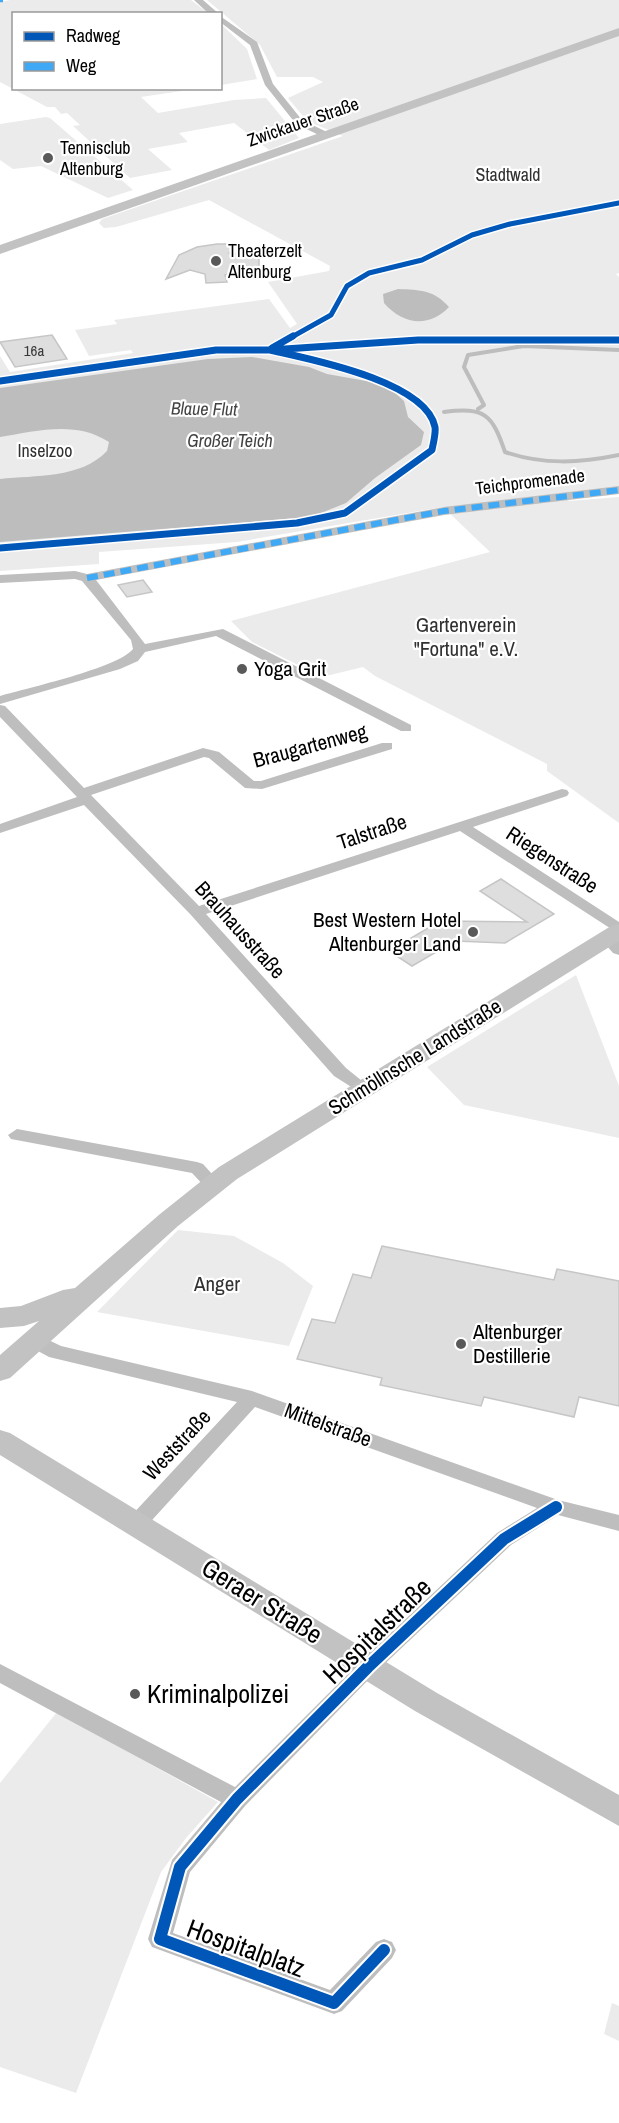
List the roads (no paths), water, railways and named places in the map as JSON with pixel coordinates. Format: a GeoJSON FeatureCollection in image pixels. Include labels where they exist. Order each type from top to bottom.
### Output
{"type":"FeatureCollection","features":[{"type":"Feature","properties":{"kind":"street"},"geometry":{"type":"LineString","coordinates":[[198,0],[213,12]]}},
{"type":"Feature","properties":{"kind":"street"},"geometry":{"type":"LineString","coordinates":[[222,20],[254,44],[270,85],[299,122],[326,135]]}},
{"type":"Feature","properties":{"kind":"street","name":"Zwickauer Straße"},"geometry":{"type":"LineString","coordinates":[[0,250],[619,32]]}},
{"type":"Feature","properties":{"kind":"street","name":"Teichpromenade"},"geometry":{"type":"LineString","coordinates":[[0,579],[75,575],[87,578],[444,511],[619,490]]}},
{"type":"Feature","properties":{"kind":"street"},"geometry":{"type":"LineString","coordinates":[[87,578],[137,639],[140,650]]}},
{"type":"Feature","properties":{"kind":"street"},"geometry":{"type":"LineString","coordinates":[[0,700],[115,666],[133,658],[140,650],[218,632],[405,728]]}},
{"type":"Feature","properties":{"kind":"street","name":"Brauhausstraße"},"geometry":{"type":"LineString","coordinates":[[0,709],[196,912],[340,1071],[364,1089]]}},
{"type":"Feature","properties":{"kind":"street","name":"Braugartenweg"},"geometry":{"type":"LineString","coordinates":[[83,797],[203,752],[214,755],[250,785],[262,785],[387,746]]}},
{"type":"Feature","properties":{"kind":"street","name":"Talstraße"},"geometry":{"type":"LineString","coordinates":[[196,912],[562,794]]}},
{"type":"Feature","properties":{"kind":"street"},"geometry":{"type":"LineString","coordinates":[[0,829],[83,797]]}},
{"type":"Feature","properties":{"kind":"street","name":"Riegenstraße"},"geometry":{"type":"LineString","coordinates":[[462,826],[616,937]]}},
{"type":"Feature","properties":{"kind":"street","name":"Schmöllnsche Landstraße"},"geometry":{"type":"LineString","coordinates":[[1,1371],[93,1287],[213,1185],[261,1151],[616,937]]}},
{"type":"Feature","properties":{"kind":"street"},"geometry":{"type":"LineString","coordinates":[[17,1135],[197,1168],[213,1185]]}},
{"type":"Feature","properties":{"kind":"street"},"geometry":{"type":"LineString","coordinates":[[0,1318],[24,1316],[55,1305],[93,1287]]}},
{"type":"Feature","properties":{"kind":"street","name":"Mittelstraße"},"geometry":{"type":"LineString","coordinates":[[34,1340],[56,1352],[252,1398],[556,1507],[619,1523]]}},
{"type":"Feature","properties":{"kind":"street","name":"Weststraße"},"geometry":{"type":"LineString","coordinates":[[136,1524],[252,1398]]}},
{"type":"Feature","properties":{"kind":"street","name":"Geraer Straße"},"geometry":{"type":"LineString","coordinates":[[0,1441],[368,1667],[537,1768],[619,1812]]}},
{"type":"Feature","properties":{"kind":"street","name":"Hospitalstraße"},"geometry":{"type":"LineString","coordinates":[[237,1798],[368,1667],[504,1539],[556,1507]]}},
{"type":"Feature","properties":{"kind":"street"},"geometry":{"type":"LineString","coordinates":[[0,1673],[237,1798]]}},
{"type":"Feature","properties":{"kind":"street","name":"Hospitalplatz"},"geometry":{"type":"LineString","coordinates":[[237,1798],[180,1867],[160,1939],[334,2003],[384,1950]]}},
{"type":"Feature","properties":{"kind":"water"},"geometry":{"type":"Polygon","coordinates":[[[398,289],[432,294],[449,307],[441,314],[425,321],[399,316],[384,303],[383,294],[398,289]]]}},
{"type":"Feature","properties":{"kind":"water","name":"Großer Teich"},"geometry":{"type":"Polygon","coordinates":[[[252,357],[309,367],[327,374],[372,382],[393,391],[404,401],[408,417],[424,432],[421,445],[375,478],[346,503],[311,517],[0,542],[0,479],[57,474],[84,467],[107,451],[109,442],[96,435],[70,429],[42,430],[0,437],[0,388],[208,359],[252,357]]]}},
{"type":"Feature","properties":{"kind":"waterway","name":"Blaue Flut"},"geometry":{"type":"LineString","coordinates":[[478,409],[484,405],[464,367],[468,355],[524,346],[619,350]]}},
{"type":"Feature","properties":{"kind":"waterway","name":"Blaue Flut"},"geometry":{"type":"LineString","coordinates":[[444,412],[469,411],[485,416],[496,429],[505,452],[519,456],[562,461],[590,460],[619,455]]}},
{"type":"Feature","properties":{"kind":"place","name":"Tennisclub Altenburg"},"geometry":{"type":"Point","coordinates":[48,158]}},
{"type":"Feature","properties":{"kind":"place","name":"Theaterzelt Altenburg"},"geometry":{"type":"Point","coordinates":[216,261]}},
{"type":"Feature","properties":{"kind":"place","name":"Yoga Grit"},"geometry":{"type":"Point","coordinates":[242,669]}},
{"type":"Feature","properties":{"kind":"place","name":"Best Western Hotel Altenburger Land"},"geometry":{"type":"Point","coordinates":[473,932]}},
{"type":"Feature","properties":{"kind":"place","name":"Altenburger Destillerie"},"geometry":{"type":"Point","coordinates":[461,1344]}},
{"type":"Feature","properties":{"kind":"place","name":"Kriminalpolizei"},"geometry":{"type":"Point","coordinates":[135,1694]}},
{"type":"Feature","properties":{"kind":"park label","name":"Stadtwald"},"geometry":{"type":"Point","coordinates":[508,175]}},
{"type":"Feature","properties":{"kind":"park label","name":"Inselzoo"},"geometry":{"type":"Point","coordinates":[45,451]}},
{"type":"Feature","properties":{"kind":"park label","name":"Gartenverein \"Fortuna\" e.V."},"geometry":{"type":"Point","coordinates":[466,637]}},
{"type":"Feature","properties":{"kind":"park label","name":"Anger"},"geometry":{"type":"Point","coordinates":[217,1284]}}]}
